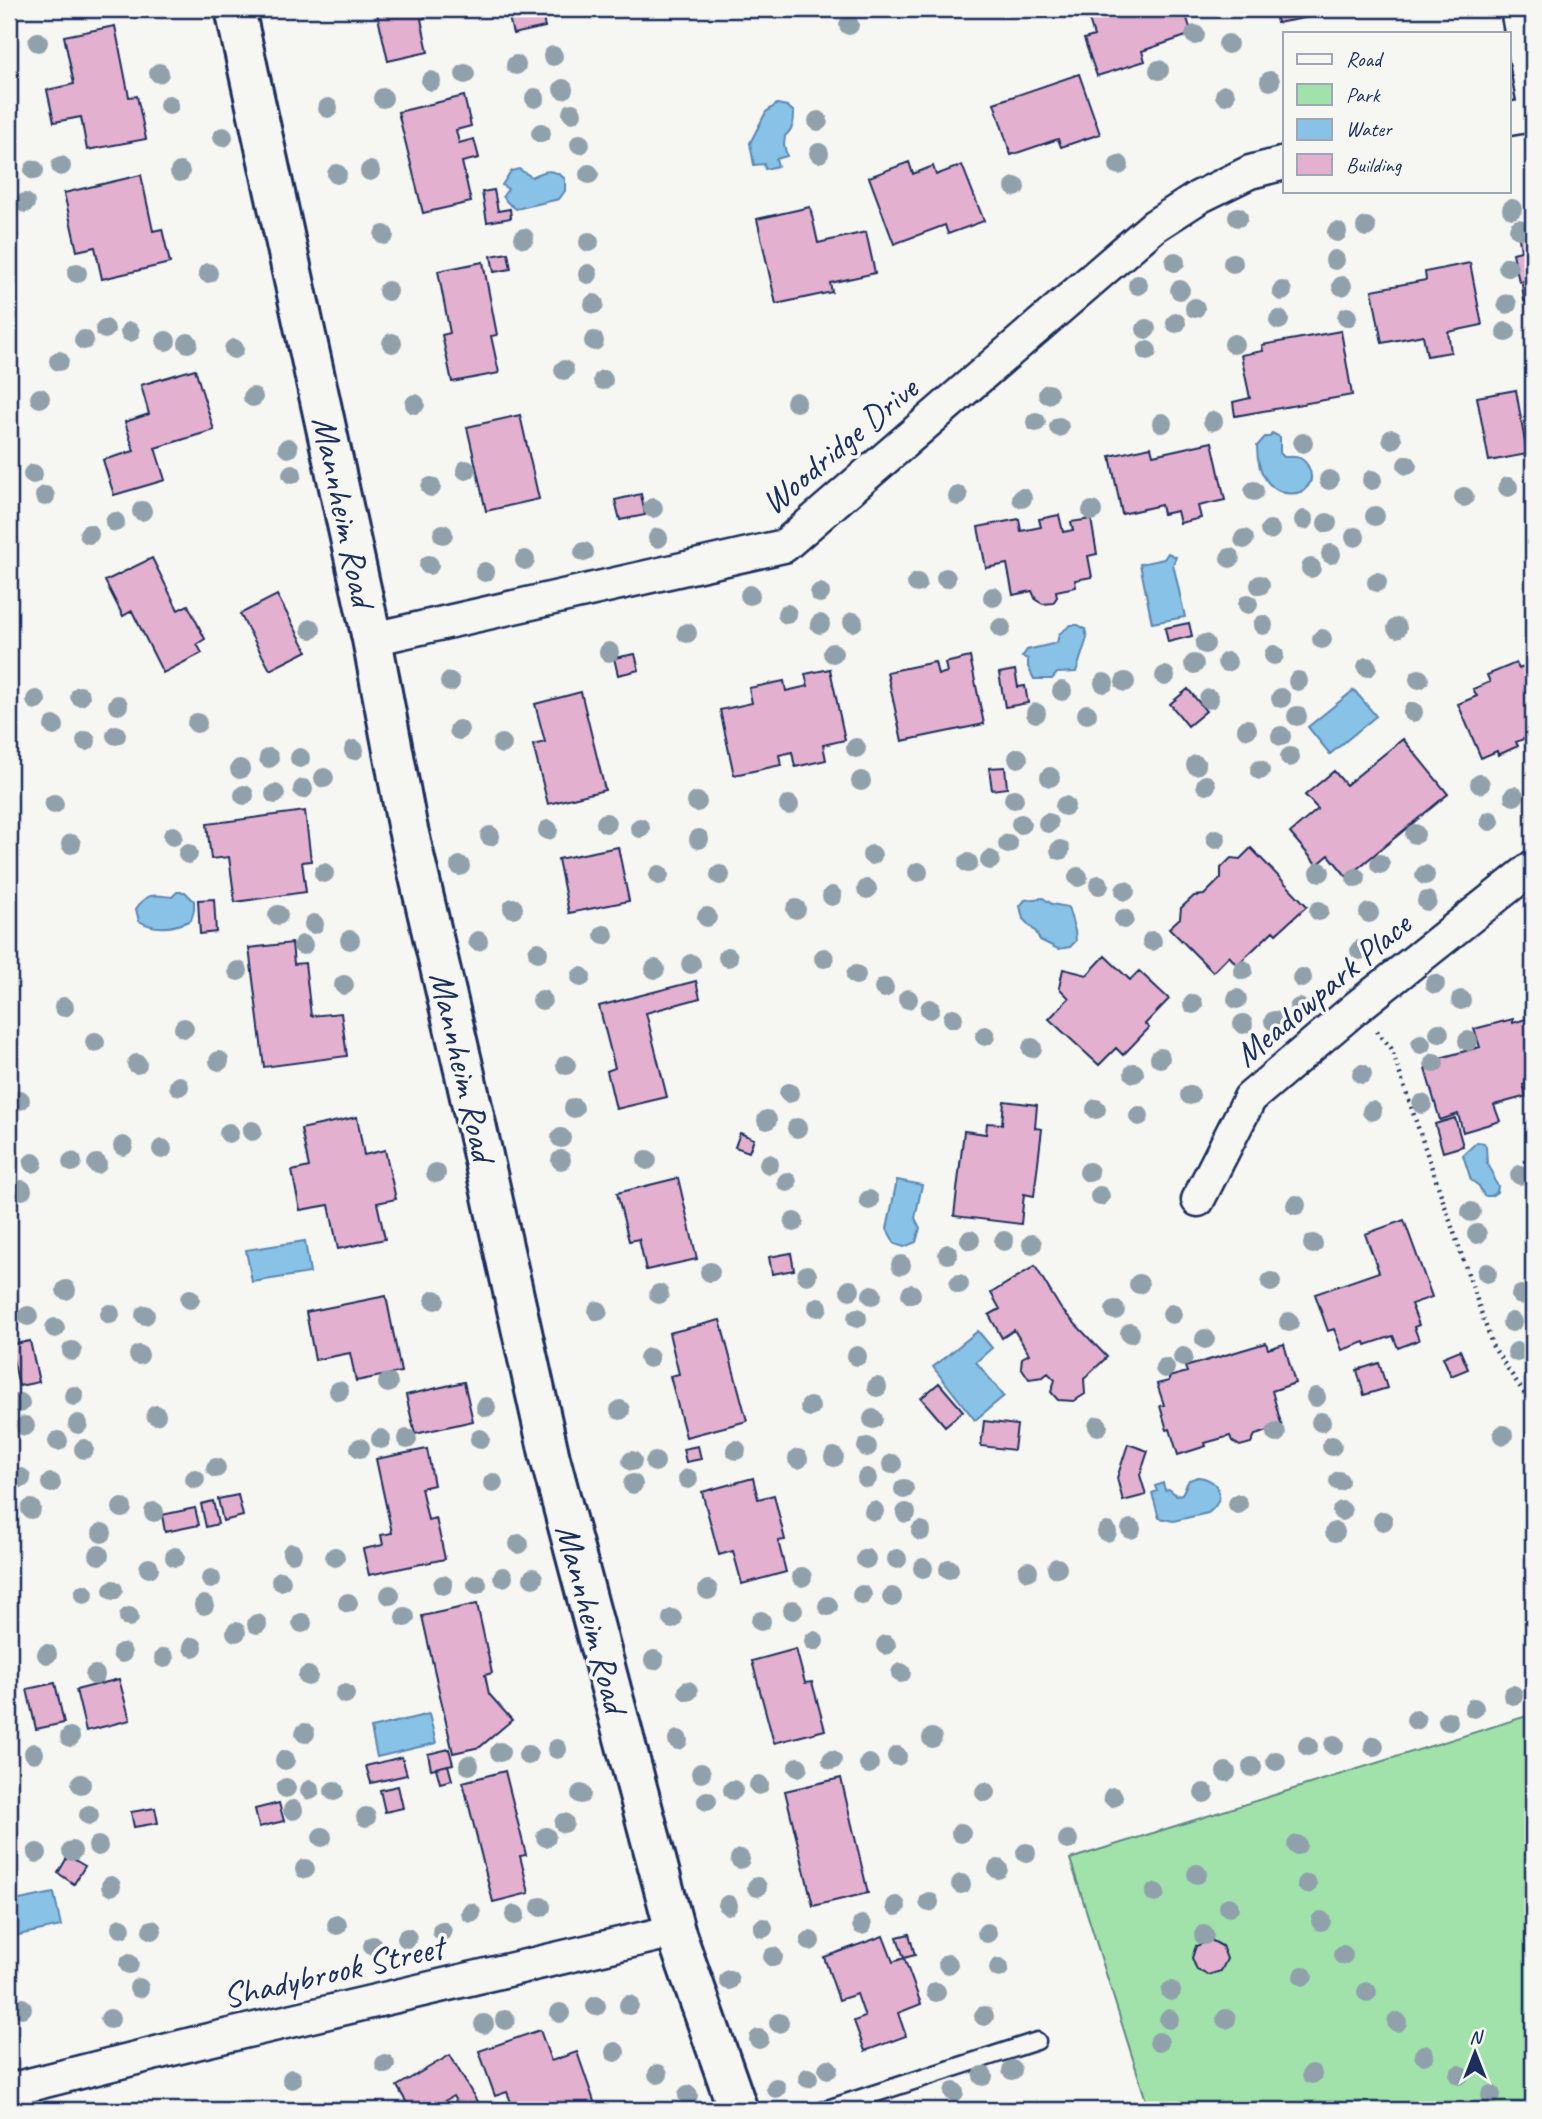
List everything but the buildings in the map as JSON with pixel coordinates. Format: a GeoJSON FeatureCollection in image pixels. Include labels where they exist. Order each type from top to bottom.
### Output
{"type":"FeatureCollection","features":[{"type":"Feature","properties":{"kind":"street","name":"Mannheim Road"},"geometry":{"type":"LineString","coordinates":[[235,9],[372,639],[407,825],[550,1458],[675,1931],[738,2110]]}},
{"type":"Feature","properties":{"kind":"street"},"geometry":{"type":"LineString","coordinates":[[1517,9],[1533,99]]}},
{"type":"Feature","properties":{"kind":"street"},"geometry":{"type":"LineString","coordinates":[[1510,119],[1533,115]]}},
{"type":"Feature","properties":{"kind":"street","name":"Woodridge Drive"},"geometry":{"type":"LineString","coordinates":[[372,639],[784,546],[1154,226],[1199,197],[1239,177],[1283,164]]}},
{"type":"Feature","properties":{"kind":"street","name":"Meadowpark Place"},"geometry":{"type":"LineString","coordinates":[[1198,1200],[1250,1098],[1357,1007],[1533,867]]}},
{"type":"Feature","properties":{"kind":"street","name":"Shadybrook Street"},"geometry":{"type":"LineString","coordinates":[[9,2090],[212,2039],[675,1931]]}},
{"type":"Feature","properties":{"kind":"lane"},"geometry":{"type":"LineString","coordinates":[[824,2110],[1037,2040]]}},
{"type":"Feature","properties":{"kind":"path"},"geometry":{"type":"LineString","coordinates":[[1357,1007],[1391,1048],[1493,1347],[1533,1406]]}},
{"type":"Feature","properties":{"kind":"green space"},"geometry":{"type":"Polygon","coordinates":[[[1533,1714],[1533,2110],[1149,2110],[1070,1859],[1533,1714]]]}},
{"type":"Feature","properties":{"kind":"water"},"geometry":{"type":"Polygon","coordinates":[[[777,104],[787,106],[794,112],[790,131],[785,136],[787,156],[776,159],[778,166],[765,169],[764,164],[754,165],[750,143],[766,112],[777,104]]]}},
{"type":"Feature","properties":{"kind":"water"},"geometry":{"type":"Polygon","coordinates":[[[519,169],[532,177],[545,172],[557,173],[565,179],[565,191],[559,199],[516,209],[503,196],[508,189],[502,185],[511,171],[519,169]]]}},
{"type":"Feature","properties":{"kind":"water"},"geometry":{"type":"Polygon","coordinates":[[[1272,433],[1280,437],[1280,453],[1284,457],[1298,457],[1308,466],[1311,478],[1308,486],[1300,492],[1278,490],[1268,482],[1260,467],[1257,446],[1272,433]]]}},
{"type":"Feature","properties":{"kind":"water"},"geometry":{"type":"Polygon","coordinates":[[[1168,553],[1176,557],[1173,564],[1185,617],[1152,623],[1140,564],[1164,559],[1168,553]]]}},
{"type":"Feature","properties":{"kind":"water"},"geometry":{"type":"Polygon","coordinates":[[[1071,625],[1085,629],[1087,638],[1076,672],[1057,673],[1052,679],[1034,679],[1028,667],[1028,659],[1022,657],[1027,650],[1057,643],[1059,634],[1071,625]]]}},
{"type":"Feature","properties":{"kind":"water"},"geometry":{"type":"Polygon","coordinates":[[[1354,690],[1376,716],[1330,754],[1308,727],[1354,690]]]}},
{"type":"Feature","properties":{"kind":"water"},"geometry":{"type":"Polygon","coordinates":[[[177,892],[185,892],[194,901],[191,920],[165,927],[139,921],[136,909],[147,897],[172,897],[177,892]]]}},
{"type":"Feature","properties":{"kind":"water"},"geometry":{"type":"Polygon","coordinates":[[[1043,898],[1052,904],[1068,907],[1076,941],[1070,947],[1058,949],[1040,940],[1023,919],[1020,906],[1025,900],[1043,898]]]}},
{"type":"Feature","properties":{"kind":"water"},"geometry":{"type":"Polygon","coordinates":[[[1477,1142],[1484,1143],[1486,1147],[1487,1163],[1498,1186],[1497,1192],[1491,1196],[1484,1196],[1479,1186],[1471,1180],[1463,1155],[1477,1142]]]}},
{"type":"Feature","properties":{"kind":"water"},"geometry":{"type":"Polygon","coordinates":[[[897,1180],[922,1185],[915,1218],[920,1228],[916,1242],[904,1247],[895,1244],[887,1229],[897,1180]]]}},
{"type":"Feature","properties":{"kind":"water"},"geometry":{"type":"Polygon","coordinates":[[[305,1241],[310,1273],[252,1282],[246,1250],[305,1241]]]}},
{"type":"Feature","properties":{"kind":"water"},"geometry":{"type":"Polygon","coordinates":[[[978,1331],[992,1348],[976,1362],[1004,1396],[975,1420],[933,1367],[978,1331]]]}},
{"type":"Feature","properties":{"kind":"water"},"geometry":{"type":"Polygon","coordinates":[[[1198,1477],[1216,1486],[1219,1496],[1214,1508],[1208,1513],[1173,1521],[1159,1518],[1152,1493],[1157,1491],[1155,1486],[1163,1483],[1165,1490],[1169,1489],[1176,1495],[1182,1494],[1189,1480],[1198,1477]]]}},
{"type":"Feature","properties":{"kind":"water"},"geometry":{"type":"Polygon","coordinates":[[[429,1714],[436,1743],[377,1757],[371,1728],[429,1714]]]}},
{"type":"Feature","properties":{"kind":"water"},"geometry":{"type":"Polygon","coordinates":[[[54,1893],[61,1926],[9,1937],[9,1902],[54,1893]]]}}]}
